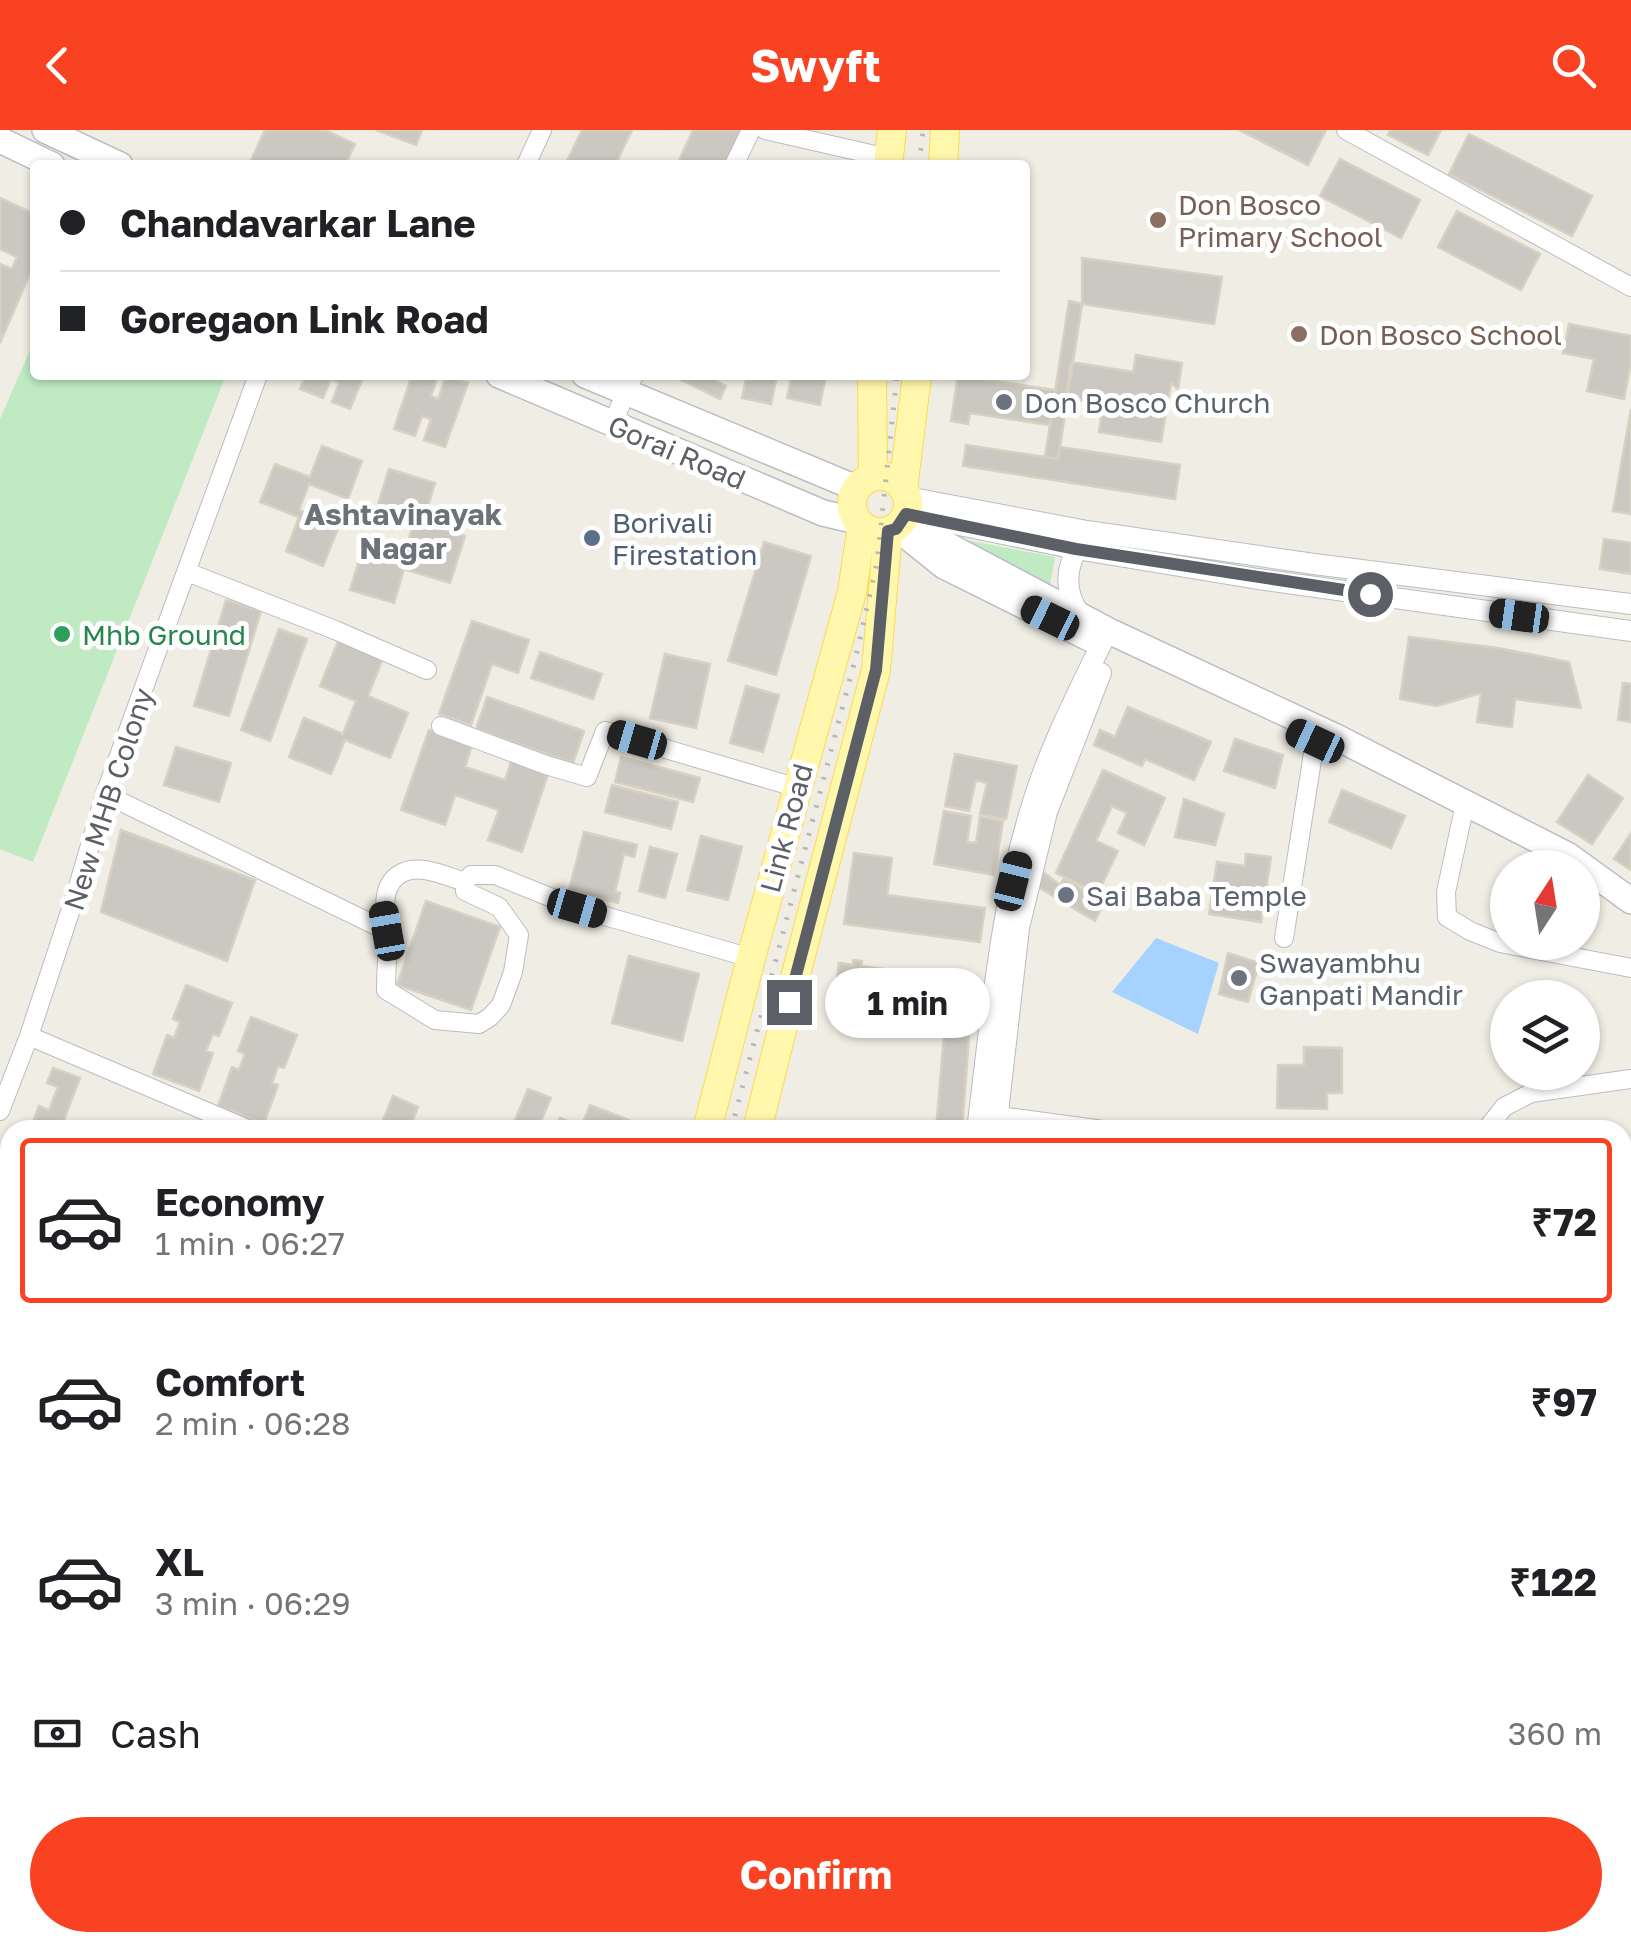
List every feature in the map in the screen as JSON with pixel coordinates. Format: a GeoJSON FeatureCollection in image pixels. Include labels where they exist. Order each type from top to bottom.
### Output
{"type":"FeatureCollection","features":[{"type":"Feature","properties":{"kind":"main road"},"geometry":{"type":"LineString","coordinates":[[46,130],[109,160]]}},
{"type":"Feature","properties":{"kind":"main road"},"geometry":{"type":"LineString","coordinates":[[943,160],[946,130]]}},
{"type":"Feature","properties":{"kind":"main road"},"geometry":{"type":"LineString","coordinates":[[6,137],[44,160]]}},
{"type":"Feature","properties":{"kind":"main road","name":"Gorai Road"},"geometry":{"type":"LineString","coordinates":[[511,380],[823,512],[890,516]]}},
{"type":"Feature","properties":{"kind":"main road"},"geometry":{"type":"LineString","coordinates":[[872,380],[864,482],[852,504],[890,516],[1079,613],[1109,639]]}},
{"type":"Feature","properties":{"kind":"main road","name":"Link Road"},"geometry":{"type":"LineString","coordinates":[[710,1120],[750,958],[852,592],[890,516],[916,380]]}},
{"type":"Feature","properties":{"kind":"main road","name":"Gorai Road"},"geometry":{"type":"LineString","coordinates":[[630,384],[864,482]]}},
{"type":"Feature","properties":{"kind":"main road"},"geometry":{"type":"LineString","coordinates":[[759,1120],[876,670],[890,478],[864,482]]}},
{"type":"Feature","properties":{"kind":"main road"},"geometry":{"type":"LineString","coordinates":[[890,516],[944,566],[1316,734],[1464,810],[1569,856],[1631,901]]}},
{"type":"Feature","properties":{"kind":"main road"},"geometry":{"type":"LineString","coordinates":[[1464,810],[1530,850]]}},
{"type":"Feature","properties":{"kind":"main road"},"geometry":{"type":"LineString","coordinates":[[1600,895],[1631,914]]}},
{"type":"Feature","properties":{"kind":"street"},"geometry":{"type":"LineString","coordinates":[[528,160],[542,130]]}},
{"type":"Feature","properties":{"kind":"street"},"geometry":{"type":"LineString","coordinates":[[736,160],[751,130]]}},
{"type":"Feature","properties":{"kind":"street"},"geometry":{"type":"LineString","coordinates":[[765,130],[889,151]]}},
{"type":"Feature","properties":{"kind":"street"},"geometry":{"type":"LineString","coordinates":[[1346,130],[1370,136],[1631,287]]}},
{"type":"Feature","properties":{"kind":"street","name":"New MHB Colony"},"geometry":{"type":"LineString","coordinates":[[0,1111],[29,1036],[105,794],[256,380]]}},
{"type":"Feature","properties":{"kind":"street"},"geometry":{"type":"LineString","coordinates":[[612,424],[630,384]]}},
{"type":"Feature","properties":{"kind":"street"},"geometry":{"type":"LineString","coordinates":[[890,516],[1631,604]]}},
{"type":"Feature","properties":{"kind":"street"},"geometry":{"type":"LineString","coordinates":[[1079,613],[1068,592],[1068,576],[1081,540]]}},
{"type":"Feature","properties":{"kind":"street"},"geometry":{"type":"LineString","coordinates":[[1081,540],[1258,578],[1631,631]]}},
{"type":"Feature","properties":{"kind":"street"},"geometry":{"type":"LineString","coordinates":[[187,572],[427,670]]}},
{"type":"Feature","properties":{"kind":"street"},"geometry":{"type":"LineString","coordinates":[[988,1120],[1019,928],[1047,812],[1109,639]]}},
{"type":"Feature","properties":{"kind":"street"},"geometry":{"type":"LineString","coordinates":[[441,726],[587,777],[604,731],[798,788]]}},
{"type":"Feature","properties":{"kind":"street"},"geometry":{"type":"LineString","coordinates":[[1284,938],[1316,734]]}},
{"type":"Feature","properties":{"kind":"street"},"geometry":{"type":"LineString","coordinates":[[105,794],[387,931]]}},
{"type":"Feature","properties":{"kind":"street"},"geometry":{"type":"LineString","coordinates":[[1464,810],[1446,892],[1448,917],[1500,943],[1631,968]]}},
{"type":"Feature","properties":{"kind":"street"},"geometry":{"type":"LineString","coordinates":[[465,882],[428,870],[404,872],[389,886],[383,909],[387,931],[386,990],[435,1020],[480,1024],[490,1018],[501,1005],[513,972],[519,935],[499,907],[465,891],[465,882],[471,876],[495,875],[577,908],[750,958]]}},
{"type":"Feature","properties":{"kind":"street"},"geometry":{"type":"LineString","coordinates":[[29,1036],[226,1120]]}},
{"type":"Feature","properties":{"kind":"street"},"geometry":{"type":"LineString","coordinates":[[1494,1120],[1504,1107],[1530,1092],[1631,1079]]}},
{"type":"Feature","properties":{"kind":"green space","name":"Mhb Ground"},"geometry":{"type":"Polygon","coordinates":[[[30,350],[30,380],[224,380],[33,862],[0,849],[0,419],[30,350]]]}},
{"type":"Feature","properties":{"kind":"green space"},"geometry":{"type":"Polygon","coordinates":[[[949,537],[1055,557],[1050,586],[949,537]]]}},
{"type":"Feature","properties":{"kind":"water"},"geometry":{"type":"Polygon","coordinates":[[[1156,938],[1219,963],[1198,1034],[1112,992],[1156,938]]]}},
{"type":"Feature","properties":{"kind":"building"},"geometry":{"type":"Polygon","coordinates":[[[265,130],[325,130],[355,144],[347,160],[251,160],[265,130]]]}},
{"type":"Feature","properties":{"kind":"building"},"geometry":{"type":"Polygon","coordinates":[[[376,130],[422,130],[416,145],[376,130]]]}},
{"type":"Feature","properties":{"kind":"building"},"geometry":{"type":"Polygon","coordinates":[[[582,130],[632,130],[617,160],[567,160],[582,130]]]}},
{"type":"Feature","properties":{"kind":"building"},"geometry":{"type":"Polygon","coordinates":[[[693,130],[743,130],[728,160],[679,160],[693,130]]]}},
{"type":"Feature","properties":{"kind":"building"},"geometry":{"type":"Polygon","coordinates":[[[1239,130],[1326,130],[1308,165],[1239,130]]]}},
{"type":"Feature","properties":{"kind":"building"},"geometry":{"type":"Polygon","coordinates":[[[1390,130],[1441,130],[1428,155],[1388,135],[1390,130]]]}},
{"type":"Feature","properties":{"kind":"building"},"geometry":{"type":"Polygon","coordinates":[[[1469,134],[1592,196],[1572,236],[1449,174],[1469,134]]]}},
{"type":"Feature","properties":{"kind":"building"},"geometry":{"type":"Polygon","coordinates":[[[1340,159],[1420,200],[1401,238],[1320,196],[1340,159]]]}},
{"type":"Feature","properties":{"kind":"building"},"geometry":{"type":"Polygon","coordinates":[[[0,198],[30,212],[30,274],[0,343],[0,264],[12,269],[17,257],[0,249],[0,198]]]}},
{"type":"Feature","properties":{"kind":"building"},"geometry":{"type":"Polygon","coordinates":[[[1457,211],[1540,254],[1521,290],[1438,247],[1457,211]]]}},
{"type":"Feature","properties":{"kind":"building"},"geometry":{"type":"Polygon","coordinates":[[[1082,258],[1222,277],[1214,324],[1082,304],[1082,258]]]}},
{"type":"Feature","properties":{"kind":"building"},"geometry":{"type":"Polygon","coordinates":[[[1069,301],[1082,304],[1058,459],[1045,457],[1069,301]]]}},
{"type":"Feature","properties":{"kind":"building"},"geometry":{"type":"Polygon","coordinates":[[[1569,324],[1631,336],[1624,399],[1587,391],[1594,359],[1563,353],[1569,324]]]}},
{"type":"Feature","properties":{"kind":"building"},"geometry":{"type":"Polygon","coordinates":[[[1136,355],[1182,363],[1178,389],[1171,383],[1161,442],[1099,432],[1103,404],[1066,398],[1071,362],[1133,372],[1136,355]]]}},
{"type":"Feature","properties":{"kind":"building"},"geometry":{"type":"Polygon","coordinates":[[[304,380],[331,380],[323,398],[300,389],[304,380]]]}},
{"type":"Feature","properties":{"kind":"building"},"geometry":{"type":"Polygon","coordinates":[[[333,380],[362,380],[350,409],[332,402],[339,383],[333,380]]]}},
{"type":"Feature","properties":{"kind":"building"},"geometry":{"type":"Polygon","coordinates":[[[410,380],[436,380],[431,396],[438,399],[445,380],[468,383],[445,447],[424,440],[431,419],[422,416],[415,436],[394,429],[410,380]]]}},
{"type":"Feature","properties":{"kind":"building"},"geometry":{"type":"Polygon","coordinates":[[[681,380],[715,380],[726,386],[720,399],[681,380]]]}},
{"type":"Feature","properties":{"kind":"building"},"geometry":{"type":"Polygon","coordinates":[[[746,380],[776,380],[771,404],[742,398],[746,380]]]}},
{"type":"Feature","properties":{"kind":"building"},"geometry":{"type":"Polygon","coordinates":[[[791,380],[825,380],[820,405],[787,398],[791,380]]]}},
{"type":"Feature","properties":{"kind":"building","name":"Don Bosco Church"},"geometry":{"type":"Polygon","coordinates":[[[957,380],[988,380],[1055,390],[1050,425],[970,413],[968,424],[951,421],[957,380]]]}},
{"type":"Feature","properties":{"kind":"building"},"geometry":{"type":"Polygon","coordinates":[[[1631,409],[1631,514],[1613,511],[1631,409]]]}},
{"type":"Feature","properties":{"kind":"building"},"geometry":{"type":"Polygon","coordinates":[[[966,445],[1058,459],[1060,447],[1180,465],[1175,499],[963,466],[966,445]]]}},
{"type":"Feature","properties":{"kind":"building"},"geometry":{"type":"Polygon","coordinates":[[[322,446],[362,461],[348,499],[309,484],[299,510],[339,526],[323,566],[286,551],[299,517],[260,502],[275,464],[310,477],[322,446]]]}},
{"type":"Feature","properties":{"kind":"building"},"geometry":{"type":"Polygon","coordinates":[[[389,469],[435,483],[423,523],[465,536],[450,583],[404,569],[394,603],[350,590],[362,551],[402,563],[412,528],[374,517],[389,469]]]}},
{"type":"Feature","properties":{"kind":"building"},"geometry":{"type":"Polygon","coordinates":[[[1604,539],[1631,543],[1631,574],[1600,569],[1604,539]]]}},
{"type":"Feature","properties":{"kind":"building"},"geometry":{"type":"Polygon","coordinates":[[[764,542],[811,556],[776,675],[728,661],[764,542]]]}},
{"type":"Feature","properties":{"kind":"building"},"geometry":{"type":"Polygon","coordinates":[[[226,600],[261,611],[229,716],[194,706],[226,600]]]}},
{"type":"Feature","properties":{"kind":"building"},"geometry":{"type":"Polygon","coordinates":[[[472,621],[529,640],[518,673],[492,664],[471,725],[439,714],[472,621]]]}},
{"type":"Feature","properties":{"kind":"building"},"geometry":{"type":"Polygon","coordinates":[[[279,629],[307,639],[270,741],[241,730],[279,629]]]}},
{"type":"Feature","properties":{"kind":"building"},"geometry":{"type":"Polygon","coordinates":[[[1409,637],[1569,662],[1581,708],[1515,699],[1512,727],[1477,722],[1481,693],[1437,706],[1400,699],[1409,637]]]}},
{"type":"Feature","properties":{"kind":"building"},"geometry":{"type":"Polygon","coordinates":[[[339,639],[383,658],[368,696],[408,713],[390,758],[345,740],[331,774],[289,757],[304,718],[343,734],[356,701],[320,686],[339,639]]]}},
{"type":"Feature","properties":{"kind":"building"},"geometry":{"type":"Polygon","coordinates":[[[540,652],[602,674],[593,699],[531,678],[540,652]]]}},
{"type":"Feature","properties":{"kind":"building"},"geometry":{"type":"Polygon","coordinates":[[[665,654],[710,664],[696,728],[650,718],[665,654]]]}},
{"type":"Feature","properties":{"kind":"building"},"geometry":{"type":"Polygon","coordinates":[[[1623,683],[1631,684],[1631,722],[1618,720],[1623,683]]]}},
{"type":"Feature","properties":{"kind":"building"},"geometry":{"type":"Polygon","coordinates":[[[746,686],[779,695],[763,752],[730,743],[746,686]]]}},
{"type":"Feature","properties":{"kind":"building"},"geometry":{"type":"Polygon","coordinates":[[[487,697],[584,731],[573,763],[476,729],[487,697]]]}},
{"type":"Feature","properties":{"kind":"building"},"geometry":{"type":"Polygon","coordinates":[[[1128,707],[1211,742],[1194,780],[1145,759],[1142,766],[1094,745],[1100,730],[1115,737],[1128,707]]]}},
{"type":"Feature","properties":{"kind":"building"},"geometry":{"type":"Polygon","coordinates":[[[429,730],[472,745],[465,767],[505,780],[512,759],[549,771],[522,852],[488,840],[499,810],[455,795],[445,825],[401,810],[429,730]]]}},
{"type":"Feature","properties":{"kind":"building"},"geometry":{"type":"Polygon","coordinates":[[[1235,739],[1283,755],[1275,788],[1224,771],[1235,739]]]}},
{"type":"Feature","properties":{"kind":"building"},"geometry":{"type":"Polygon","coordinates":[[[176,747],[231,763],[219,802],[164,785],[176,747]]]}},
{"type":"Feature","properties":{"kind":"building"},"geometry":{"type":"Polygon","coordinates":[[[955,754],[1017,766],[1006,819],[980,814],[987,783],[976,780],[969,811],[945,806],[955,754]]]}},
{"type":"Feature","properties":{"kind":"building"},"geometry":{"type":"Polygon","coordinates":[[[621,757],[700,778],[693,802],[615,782],[621,757]]]}},
{"type":"Feature","properties":{"kind":"building"},"geometry":{"type":"Polygon","coordinates":[[[1103,770],[1165,798],[1144,845],[1118,833],[1127,813],[1112,806],[1096,841],[1118,851],[1098,893],[1056,873],[1103,770]]]}},
{"type":"Feature","properties":{"kind":"building"},"geometry":{"type":"Polygon","coordinates":[[[1588,775],[1623,798],[1592,844],[1557,822],[1588,775]]]}},
{"type":"Feature","properties":{"kind":"building"},"geometry":{"type":"Polygon","coordinates":[[[612,785],[678,802],[671,829],[605,812],[612,785]]]}},
{"type":"Feature","properties":{"kind":"building"},"geometry":{"type":"Polygon","coordinates":[[[1342,790],[1405,816],[1391,848],[1329,822],[1342,790]]]}},
{"type":"Feature","properties":{"kind":"building"},"geometry":{"type":"Polygon","coordinates":[[[1184,799],[1224,814],[1215,845],[1175,837],[1184,799]]]}},
{"type":"Feature","properties":{"kind":"building"},"geometry":{"type":"Polygon","coordinates":[[[944,811],[971,816],[967,842],[976,843],[980,817],[1003,821],[994,875],[934,864],[944,811]]]}},
{"type":"Feature","properties":{"kind":"building"},"geometry":{"type":"Polygon","coordinates":[[[121,830],[255,880],[227,961],[101,912],[121,830]]]}},
{"type":"Feature","properties":{"kind":"building"},"geometry":{"type":"Polygon","coordinates":[[[584,832],[637,845],[634,857],[624,854],[615,892],[620,893],[618,903],[569,890],[584,832]]]}},
{"type":"Feature","properties":{"kind":"building"},"geometry":{"type":"Polygon","coordinates":[[[1631,833],[1631,870],[1614,859],[1631,833]]]}},
{"type":"Feature","properties":{"kind":"building"},"geometry":{"type":"Polygon","coordinates":[[[701,836],[742,847],[728,900],[687,890],[701,836]]]}},
{"type":"Feature","properties":{"kind":"building"},"geometry":{"type":"Polygon","coordinates":[[[650,847],[677,854],[665,898],[639,891],[650,847]]]}},
{"type":"Feature","properties":{"kind":"building"},"geometry":{"type":"Polygon","coordinates":[[[854,853],[892,858],[887,895],[985,908],[980,942],[844,924],[854,853]]]}},
{"type":"Feature","properties":{"kind":"building"},"geometry":{"type":"Polygon","coordinates":[[[1246,854],[1271,857],[1261,922],[1209,914],[1217,862],[1245,866],[1246,854]]]}},
{"type":"Feature","properties":{"kind":"building","name":"Sai Baba Temple"},"geometry":{"type":"Polygon","coordinates":[[[1042,871],[1060,885],[1064,879],[1086,891],[1082,899],[1102,907],[1095,921],[1035,885],[1042,871]]]}},
{"type":"Feature","properties":{"kind":"building"},"geometry":{"type":"Polygon","coordinates":[[[426,901],[500,927],[471,1010],[397,985],[426,901]]]}},
{"type":"Feature","properties":{"kind":"building","name":"Swayambhu Ganpati Mandir"},"geometry":{"type":"Polygon","coordinates":[[[1228,953],[1259,963],[1248,1002],[1219,994],[1228,953]]]}},
{"type":"Feature","properties":{"kind":"building"},"geometry":{"type":"Polygon","coordinates":[[[629,956],[699,974],[682,1041],[612,1023],[629,956]]]}},
{"type":"Feature","properties":{"kind":"building"},"geometry":{"type":"Polygon","coordinates":[[[853,960],[862,961],[861,966],[942,977],[938,999],[836,984],[839,963],[853,965],[853,960]]]}},
{"type":"Feature","properties":{"kind":"building"},"geometry":{"type":"Polygon","coordinates":[[[186,985],[232,1003],[219,1036],[213,1034],[206,1051],[213,1053],[199,1091],[153,1074],[167,1035],[174,1038],[180,1022],[173,1019],[186,985]]]}},
{"type":"Feature","properties":{"kind":"building"},"geometry":{"type":"Polygon","coordinates":[[[251,1017],[297,1035],[284,1068],[278,1066],[272,1083],[278,1085],[265,1120],[218,1106],[232,1067],[239,1070],[245,1054],[238,1051],[251,1017]]]}},
{"type":"Feature","properties":{"kind":"building"},"geometry":{"type":"Polygon","coordinates":[[[944,1035],[969,1037],[963,1120],[937,1120],[944,1035]]]}},
{"type":"Feature","properties":{"kind":"building"},"geometry":{"type":"Polygon","coordinates":[[[1304,1047],[1342,1048],[1342,1093],[1327,1093],[1327,1109],[1277,1108],[1278,1065],[1304,1065],[1304,1047]]]}},
{"type":"Feature","properties":{"kind":"building"},"geometry":{"type":"Polygon","coordinates":[[[53,1068],[80,1078],[64,1120],[34,1120],[39,1106],[49,1110],[58,1087],[47,1083],[53,1068]]]}},
{"type":"Feature","properties":{"kind":"building"},"geometry":{"type":"Polygon","coordinates":[[[528,1089],[551,1098],[541,1120],[515,1120],[528,1089]]]}},
{"type":"Feature","properties":{"kind":"building"},"geometry":{"type":"Polygon","coordinates":[[[393,1096],[418,1107],[413,1120],[383,1120],[393,1096]]]}},
{"type":"Feature","properties":{"kind":"building"},"geometry":{"type":"Polygon","coordinates":[[[590,1105],[628,1120],[584,1120],[590,1105]]]}},
{"type":"Feature","properties":{"kind":"railway"},"geometry":{"type":"LineString","coordinates":[[920,160],[923,130]]}},
{"type":"Feature","properties":{"kind":"railway"},"geometry":{"type":"LineString","coordinates":[[734,1120],[877,563],[896,380]]}},
{"type":"Feature","properties":{"kind":"place","name":"Don Bosco Primary School"},"geometry":{"type":"Point","coordinates":[1158,220]}},
{"type":"Feature","properties":{"kind":"place","name":"Don Bosco School"},"geometry":{"type":"Point","coordinates":[1299,334]}},
{"type":"Feature","properties":{"kind":"place","name":"Don Bosco Church"},"geometry":{"type":"Point","coordinates":[1004,402]}},
{"type":"Feature","properties":{"kind":"place","name":"Borivali Firestation"},"geometry":{"type":"Point","coordinates":[592,538]}},
{"type":"Feature","properties":{"kind":"place","name":"Mhb Ground"},"geometry":{"type":"Point","coordinates":[62,634]}},
{"type":"Feature","properties":{"kind":"place","name":"Sai Baba Temple"},"geometry":{"type":"Point","coordinates":[1066,895]}},
{"type":"Feature","properties":{"kind":"place","name":"Swayambhu Ganpati Mandir"},"geometry":{"type":"Point","coordinates":[1239,978]}},
{"type":"Feature","properties":{"kind":"district","name":"Ashtavinayak Nagar"},"geometry":{"type":"Point","coordinates":[403,531]}},
{"type":"Feature","properties":{"kind":"route"},"geometry":{"type":"LineString","coordinates":[[789,1002],[876,670],[888,531],[896,529],[906,514],[1076,549],[1370,594]]}}]}
